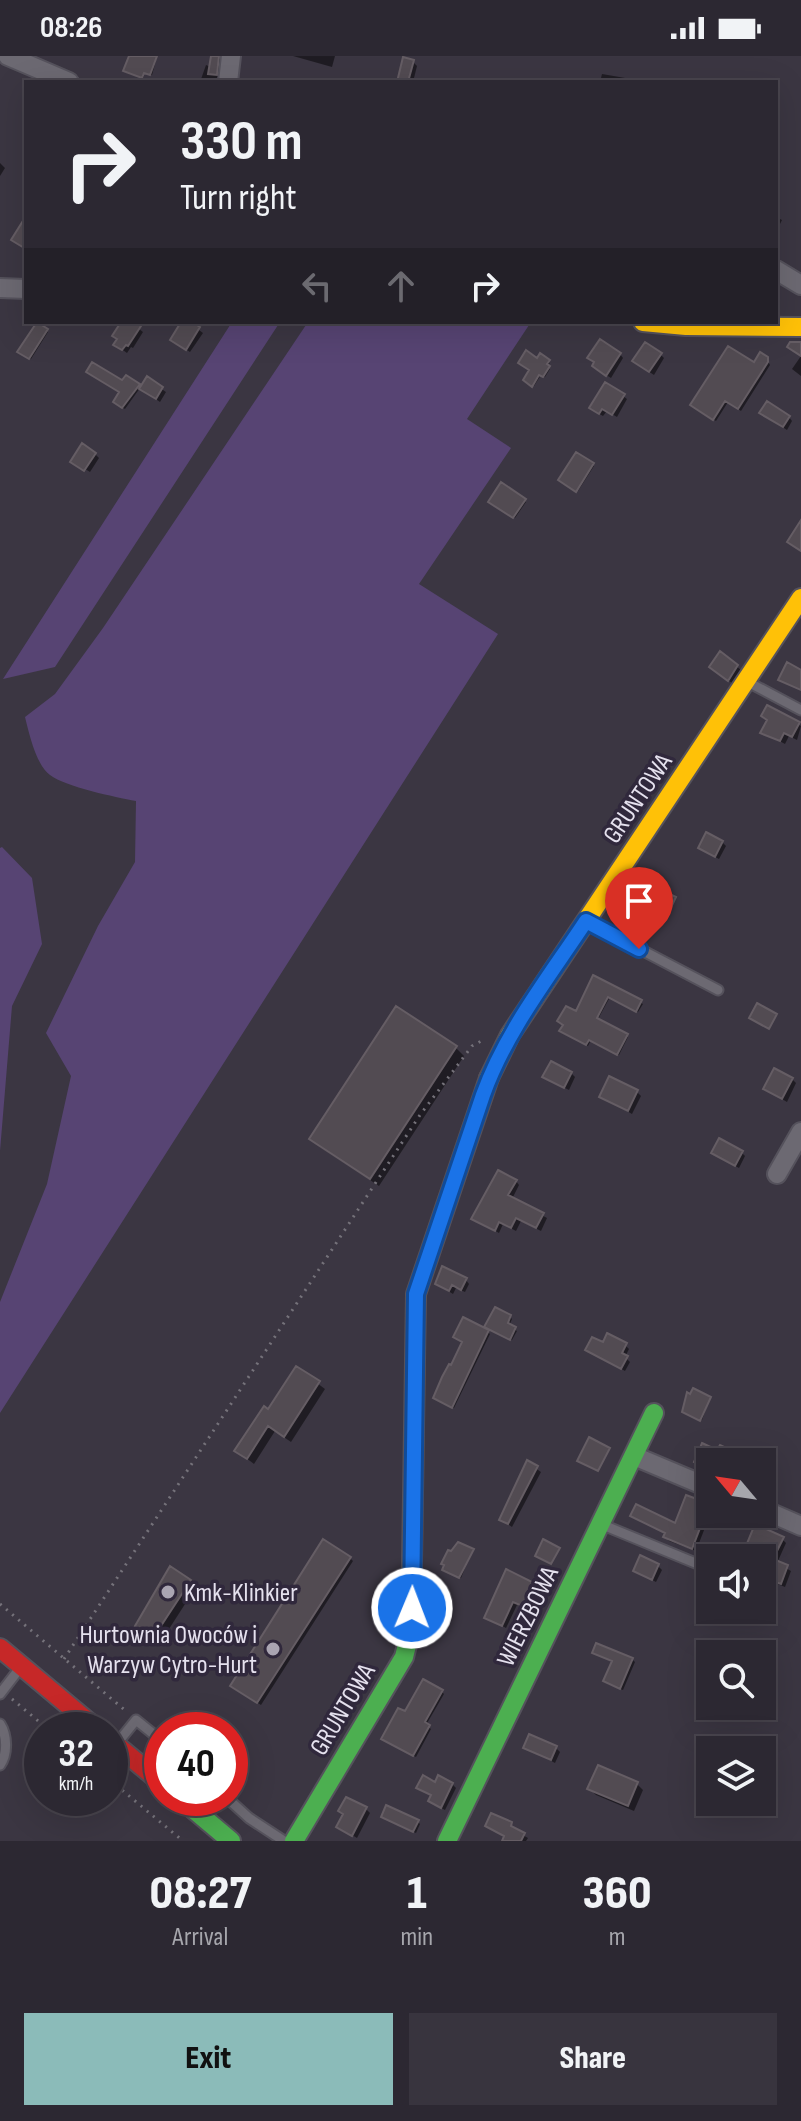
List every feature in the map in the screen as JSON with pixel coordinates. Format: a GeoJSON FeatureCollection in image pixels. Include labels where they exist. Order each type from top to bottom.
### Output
{"type":"FeatureCollection","features":[{"type":"Feature","properties":{"kind":"street"},"geometry":{"type":"LineString","coordinates":[[8,56],[64,80]]}},
{"type":"Feature","properties":{"kind":"street"},"geometry":{"type":"LineString","coordinates":[[228,80],[231,56]]}},
{"type":"Feature","properties":{"kind":"street"},"geometry":{"type":"LineString","coordinates":[[778,271],[801,285]]}},
{"type":"Feature","properties":{"kind":"street"},"geometry":{"type":"LineString","coordinates":[[0,288],[24,289]]}},
{"type":"Feature","properties":{"kind":"street"},"geometry":{"type":"LineString","coordinates":[[664,324],[801,327]]}},
{"type":"Feature","properties":{"kind":"street","name":"GRUNTOWA"},"geometry":{"type":"LineString","coordinates":[[294,1841],[404,1657],[409,1642],[416,1294],[492,1069],[502,1048],[801,598]]}},
{"type":"Feature","properties":{"kind":"street"},"geometry":{"type":"LineString","coordinates":[[777,1174],[801,1132]]}},
{"type":"Feature","properties":{"kind":"street","name":"WIERZBOWA"},"geometry":{"type":"LineString","coordinates":[[447,1841],[654,1413]]}},
{"type":"Feature","properties":{"kind":"street"},"geometry":{"type":"LineString","coordinates":[[634,1456],[696,1482]]}},
{"type":"Feature","properties":{"kind":"street"},"geometry":{"type":"LineString","coordinates":[[776,1515],[801,1526]]}},
{"type":"Feature","properties":{"kind":"street"},"geometry":{"type":"LineString","coordinates":[[0,1648],[76,1712]]}},
{"type":"Feature","properties":{"kind":"street"},"geometry":{"type":"LineString","coordinates":[[128,1755],[144,1768]]}},
{"type":"Feature","properties":{"kind":"street"},"geometry":{"type":"LineString","coordinates":[[201,1816],[231,1841]]}},
{"type":"Feature","properties":{"kind":"lane"},"geometry":{"type":"LineString","coordinates":[[746,681],[801,710]]}},
{"type":"Feature","properties":{"kind":"lane"},"geometry":{"type":"LineString","coordinates":[[586,921],[718,990]]}},
{"type":"Feature","properties":{"kind":"lane"},"geometry":{"type":"LineString","coordinates":[[600,1524],[696,1563]]}},
{"type":"Feature","properties":{"kind":"lane"},"geometry":{"type":"LineString","coordinates":[[1,1692],[21,1666]]}},
{"type":"Feature","properties":{"kind":"lane"},"geometry":{"type":"LineString","coordinates":[[128,1728],[136,1720],[144,1726]]}},
{"type":"Feature","properties":{"kind":"lane"},"geometry":{"type":"LineString","coordinates":[[0,1724],[5,1731],[5,1758],[0,1765]]}},
{"type":"Feature","properties":{"kind":"lane"},"geometry":{"type":"LineString","coordinates":[[247,1816],[284,1841]]}},
{"type":"Feature","properties":{"kind":"path"},"geometry":{"type":"LineString","coordinates":[[64,1659],[420,1115],[472,1046],[483,1038],[502,1048]]}},
{"type":"Feature","properties":{"kind":"path"},"geometry":{"type":"LineString","coordinates":[[0,1604],[136,1720]]}},
{"type":"Feature","properties":{"kind":"path"},"geometry":{"type":"LineString","coordinates":[[1,1692],[26,1712]]}},
{"type":"Feature","properties":{"kind":"path"},"geometry":{"type":"LineString","coordinates":[[128,1795],[183,1841]]}},
{"type":"Feature","properties":{"kind":"shaded area"},"geometry":{"type":"Polygon","coordinates":[[[231,324],[279,324],[55,667],[3,679],[231,324]]]}},
{"type":"Feature","properties":{"kind":"shaded area"},"geometry":{"type":"Polygon","coordinates":[[[307,324],[530,324],[467,419],[511,448],[419,584],[498,634],[0,1413],[0,1302],[47,1184],[71,1076],[46,1033],[98,926],[135,862],[136,801],[79,787],[50,775],[37,756],[25,717],[55,694],[103,628],[307,324]]]}},
{"type":"Feature","properties":{"kind":"shaded area"},"geometry":{"type":"Polygon","coordinates":[[[0,848],[32,878],[42,944],[12,1006],[0,1151],[0,848]]]}},
{"type":"Feature","properties":{"kind":"building"},"geometry":{"type":"Polygon","coordinates":[[[129,56],[157,56],[150,75],[144,73],[142,78],[123,71],[129,56]]]}},
{"type":"Feature","properties":{"kind":"building"},"geometry":{"type":"Polygon","coordinates":[[[211,56],[219,56],[217,75],[208,74],[211,56]]]}},
{"type":"Feature","properties":{"kind":"building"},"geometry":{"type":"Polygon","coordinates":[[[403,57],[414,60],[409,80],[397,80],[403,57]]]}},
{"type":"Feature","properties":{"kind":"building"},"geometry":{"type":"Polygon","coordinates":[[[24,219],[24,248],[11,240],[24,219]]]}},
{"type":"Feature","properties":{"kind":"building"},"geometry":{"type":"Polygon","coordinates":[[[36,324],[48,329],[29,359],[17,352],[36,324]]]}},
{"type":"Feature","properties":{"kind":"building"},"geometry":{"type":"Polygon","coordinates":[[[120,324],[141,326],[122,350],[113,345],[117,339],[112,336],[120,324]]]}},
{"type":"Feature","properties":{"kind":"building"},"geometry":{"type":"Polygon","coordinates":[[[180,324],[200,327],[186,350],[170,340],[180,324]]]}},
{"type":"Feature","properties":{"kind":"building"},"geometry":{"type":"Polygon","coordinates":[[[600,339],[621,353],[606,376],[587,358],[600,339]]]}},
{"type":"Feature","properties":{"kind":"building"},"geometry":{"type":"Polygon","coordinates":[[[645,342],[662,353],[649,372],[632,361],[645,342]]]}},
{"type":"Feature","properties":{"kind":"building"},"geometry":{"type":"Polygon","coordinates":[[[790,342],[801,342],[801,356],[787,347],[790,342]]]}},
{"type":"Feature","properties":{"kind":"building"},"geometry":{"type":"Polygon","coordinates":[[[728,346],[754,362],[760,352],[768,357],[768,362],[738,409],[725,401],[713,420],[690,405],[728,346]]]}},
{"type":"Feature","properties":{"kind":"building"},"geometry":{"type":"Polygon","coordinates":[[[526,350],[537,358],[540,353],[550,360],[543,377],[539,375],[532,387],[523,380],[529,370],[518,363],[526,350]]]}},
{"type":"Feature","properties":{"kind":"building"},"geometry":{"type":"Polygon","coordinates":[[[92,362],[122,380],[126,375],[140,384],[122,408],[113,402],[119,392],[86,372],[92,362]]]}},
{"type":"Feature","properties":{"kind":"building"},"geometry":{"type":"Polygon","coordinates":[[[147,376],[163,387],[156,399],[139,389],[147,376]]]}},
{"type":"Feature","properties":{"kind":"building"},"geometry":{"type":"Polygon","coordinates":[[[605,382],[625,394],[612,415],[602,409],[599,414],[589,408],[605,382]]]}},
{"type":"Feature","properties":{"kind":"building"},"geometry":{"type":"Polygon","coordinates":[[[767,401],[790,416],[783,427],[759,413],[767,401]]]}},
{"type":"Feature","properties":{"kind":"building"},"geometry":{"type":"Polygon","coordinates":[[[82,443],[96,453],[84,471],[70,462],[82,443]]]}},
{"type":"Feature","properties":{"kind":"building"},"geometry":{"type":"Polygon","coordinates":[[[576,452],[594,463],[576,492],[558,480],[576,452]]]}},
{"type":"Feature","properties":{"kind":"building"},"geometry":{"type":"Polygon","coordinates":[[[501,482],[526,499],[513,518],[488,502],[501,482]]]}},
{"type":"Feature","properties":{"kind":"building"},"geometry":{"type":"Polygon","coordinates":[[[801,520],[801,551],[787,542],[801,520]]]}},
{"type":"Feature","properties":{"kind":"building"},"geometry":{"type":"Polygon","coordinates":[[[720,651],[738,665],[728,681],[709,667],[720,651]]]}},
{"type":"Feature","properties":{"kind":"building"},"geometry":{"type":"Polygon","coordinates":[[[787,662],[801,670],[801,690],[778,680],[787,662]]]}},
{"type":"Feature","properties":{"kind":"building"},"geometry":{"type":"Polygon","coordinates":[[[767,705],[800,722],[792,737],[784,733],[780,741],[760,733],[767,720],[761,716],[767,705]]]}},
{"type":"Feature","properties":{"kind":"building"},"geometry":{"type":"Polygon","coordinates":[[[706,832],[723,841],[715,857],[698,848],[706,832]]]}},
{"type":"Feature","properties":{"kind":"building"},"geometry":{"type":"Polygon","coordinates":[[[659,889],[676,897],[667,916],[649,907],[659,889]]]}},
{"type":"Feature","properties":{"kind":"building"},"geometry":{"type":"Polygon","coordinates":[[[593,975],[642,1000],[636,1012],[608,997],[597,1018],[628,1034],[617,1055],[589,1040],[586,1045],[559,1031],[563,1025],[557,1021],[566,1006],[576,1011],[593,975]]]}},
{"type":"Feature","properties":{"kind":"building"},"geometry":{"type":"Polygon","coordinates":[[[757,1003],[777,1014],[769,1029],[749,1018],[757,1003]]]}},
{"type":"Feature","properties":{"kind":"building"},"geometry":{"type":"Polygon","coordinates":[[[396,1006],[457,1046],[370,1179],[309,1139],[396,1006]]]}},
{"type":"Feature","properties":{"kind":"building"},"geometry":{"type":"Polygon","coordinates":[[[551,1061],[572,1072],[564,1088],[542,1077],[551,1061]]]}},
{"type":"Feature","properties":{"kind":"building"},"geometry":{"type":"Polygon","coordinates":[[[774,1068],[793,1078],[782,1099],[763,1089],[774,1068]]]}},
{"type":"Feature","properties":{"kind":"building"},"geometry":{"type":"Polygon","coordinates":[[[609,1076],[638,1090],[628,1111],[599,1097],[609,1076]]]}},
{"type":"Feature","properties":{"kind":"building"},"geometry":{"type":"Polygon","coordinates":[[[719,1138],[743,1151],[735,1166],[711,1153],[719,1138]]]}},
{"type":"Feature","properties":{"kind":"building"},"geometry":{"type":"Polygon","coordinates":[[[498,1170],[517,1180],[508,1195],[544,1213],[536,1228],[516,1218],[511,1228],[499,1222],[495,1231],[471,1219],[498,1170]]]}},
{"type":"Feature","properties":{"kind":"building"},"geometry":{"type":"Polygon","coordinates":[[[442,1266],[467,1278],[461,1290],[452,1285],[449,1291],[435,1284],[442,1266]]]}},
{"type":"Feature","properties":{"kind":"building"},"geometry":{"type":"Polygon","coordinates":[[[495,1307],[511,1315],[508,1323],[516,1327],[510,1340],[484,1327],[495,1307]]]}},
{"type":"Feature","properties":{"kind":"building"},"geometry":{"type":"Polygon","coordinates":[[[463,1317],[489,1330],[452,1408],[433,1398],[462,1342],[453,1337],[463,1317]]]}},
{"type":"Feature","properties":{"kind":"building"},"geometry":{"type":"Polygon","coordinates":[[[607,1333],[627,1343],[622,1353],[628,1356],[621,1369],[585,1350],[592,1337],[603,1342],[607,1333]]]}},
{"type":"Feature","properties":{"kind":"building"},"geometry":{"type":"Polygon","coordinates":[[[296,1366],[320,1381],[284,1437],[268,1426],[247,1459],[234,1451],[264,1406],[268,1409],[296,1366]]]}},
{"type":"Feature","properties":{"kind":"building"},"geometry":{"type":"Polygon","coordinates":[[[693,1388],[711,1397],[700,1421],[682,1412],[687,1392],[690,1394],[693,1388]]]}},
{"type":"Feature","properties":{"kind":"building"},"geometry":{"type":"Polygon","coordinates":[[[589,1437],[610,1448],[598,1471],[577,1461],[589,1437]]]}},
{"type":"Feature","properties":{"kind":"building"},"geometry":{"type":"Polygon","coordinates":[[[527,1460],[538,1466],[508,1524],[499,1520],[527,1460]]]}},
{"type":"Feature","properties":{"kind":"building"},"geometry":{"type":"Polygon","coordinates":[[[686,1495],[696,1499],[696,1528],[700,1528],[692,1549],[663,1537],[665,1533],[630,1516],[636,1504],[675,1523],[686,1495]]]}},
{"type":"Feature","properties":{"kind":"building"},"geometry":{"type":"Polygon","coordinates":[[[753,1528],[764,1528],[784,1537],[776,1553],[776,1544],[747,1544],[753,1528]]]}},
{"type":"Feature","properties":{"kind":"building","name":"Hurtownia Owoców i Warzyw Cytro-Hurt"},"geometry":{"type":"Polygon","coordinates":[[[323,1539],[351,1557],[257,1703],[230,1686],[323,1539]]]}},
{"type":"Feature","properties":{"kind":"building"},"geometry":{"type":"Polygon","coordinates":[[[543,1539],[560,1548],[551,1564],[535,1556],[543,1539]]]}},
{"type":"Feature","properties":{"kind":"building"},"geometry":{"type":"Polygon","coordinates":[[[458,1542],[474,1549],[459,1578],[442,1570],[444,1565],[441,1564],[448,1550],[451,1551],[458,1542]]]}},
{"type":"Feature","properties":{"kind":"building"},"geometry":{"type":"Polygon","coordinates":[[[640,1555],[659,1564],[652,1580],[633,1571],[640,1555]]]}},
{"type":"Feature","properties":{"kind":"building"},"geometry":{"type":"Polygon","coordinates":[[[776,1560],[788,1565],[781,1584],[776,1582],[776,1560]]]}},
{"type":"Feature","properties":{"kind":"building","name":"Kmk-Klinkier"},"geometry":{"type":"Polygon","coordinates":[[[170,1566],[191,1580],[153,1638],[135,1626],[170,1566]]]}},
{"type":"Feature","properties":{"kind":"building"},"geometry":{"type":"Polygon","coordinates":[[[506,1569],[538,1585],[527,1608],[513,1602],[502,1626],[484,1618],[506,1569]]]}},
{"type":"Feature","properties":{"kind":"building"},"geometry":{"type":"Polygon","coordinates":[[[596,1643],[633,1658],[620,1689],[603,1681],[612,1661],[592,1653],[596,1643]]]}},
{"type":"Feature","properties":{"kind":"building"},"geometry":{"type":"Polygon","coordinates":[[[423,1679],[443,1690],[425,1722],[430,1725],[413,1756],[381,1739],[398,1708],[405,1711],[423,1679]]]}},
{"type":"Feature","properties":{"kind":"building"},"geometry":{"type":"Polygon","coordinates":[[[529,1734],[557,1746],[551,1760],[523,1748],[529,1734]]]}},
{"type":"Feature","properties":{"kind":"building"},"geometry":{"type":"Polygon","coordinates":[[[598,1765],[638,1782],[628,1806],[587,1789],[598,1765]]]}},
{"type":"Feature","properties":{"kind":"building"},"geometry":{"type":"Polygon","coordinates":[[[423,1775],[435,1782],[438,1775],[453,1783],[441,1808],[428,1801],[431,1795],[416,1788],[423,1775]]]}},
{"type":"Feature","properties":{"kind":"building"},"geometry":{"type":"Polygon","coordinates":[[[346,1797],[367,1807],[352,1836],[336,1827],[343,1814],[338,1811],[346,1797]]]}},
{"type":"Feature","properties":{"kind":"building"},"geometry":{"type":"Polygon","coordinates":[[[386,1805],[419,1820],[413,1832],[381,1817],[386,1805]]]}},
{"type":"Feature","properties":{"kind":"building"},"geometry":{"type":"Polygon","coordinates":[[[491,1813],[512,1822],[511,1826],[525,1833],[521,1841],[502,1841],[504,1836],[485,1826],[491,1813]]]}},
{"type":"Feature","properties":{"kind":"traffic: fast"},"geometry":{"type":"LineString","coordinates":[[294,1841],[404,1657],[411,1629],[416,1294],[489,1078]]}},
{"type":"Feature","properties":{"kind":"traffic: fast"},"geometry":{"type":"LineString","coordinates":[[447,1841],[654,1413]]}},
{"type":"Feature","properties":{"kind":"traffic: fast"},"geometry":{"type":"LineString","coordinates":[[201,1816],[231,1841]]}},
{"type":"Feature","properties":{"kind":"traffic: slow"},"geometry":{"type":"LineString","coordinates":[[664,324],[801,327]]}},
{"type":"Feature","properties":{"kind":"traffic: slow"},"geometry":{"type":"LineString","coordinates":[[489,1078],[510,1035],[801,598]]}},
{"type":"Feature","properties":{"kind":"traffic: jam"},"geometry":{"type":"LineString","coordinates":[[0,1648],[76,1712]]}},
{"type":"Feature","properties":{"kind":"traffic: jam"},"geometry":{"type":"LineString","coordinates":[[128,1755],[144,1768]]}},
{"type":"Feature","properties":{"kind":"place","name":"Kmk-Klinkier"},"geometry":{"type":"Point","coordinates":[168,1592]}},
{"type":"Feature","properties":{"kind":"place","name":"Hurtownia Owoców i Warzyw Cytro-Hurt"},"geometry":{"type":"Point","coordinates":[273,1649]}},
{"type":"Feature","properties":{"kind":"route"},"geometry":{"type":"LineString","coordinates":[[412,1608],[414,1308],[420,1279],[483,1095],[492,1069],[510,1035],[586,921],[639,949]]}}]}
